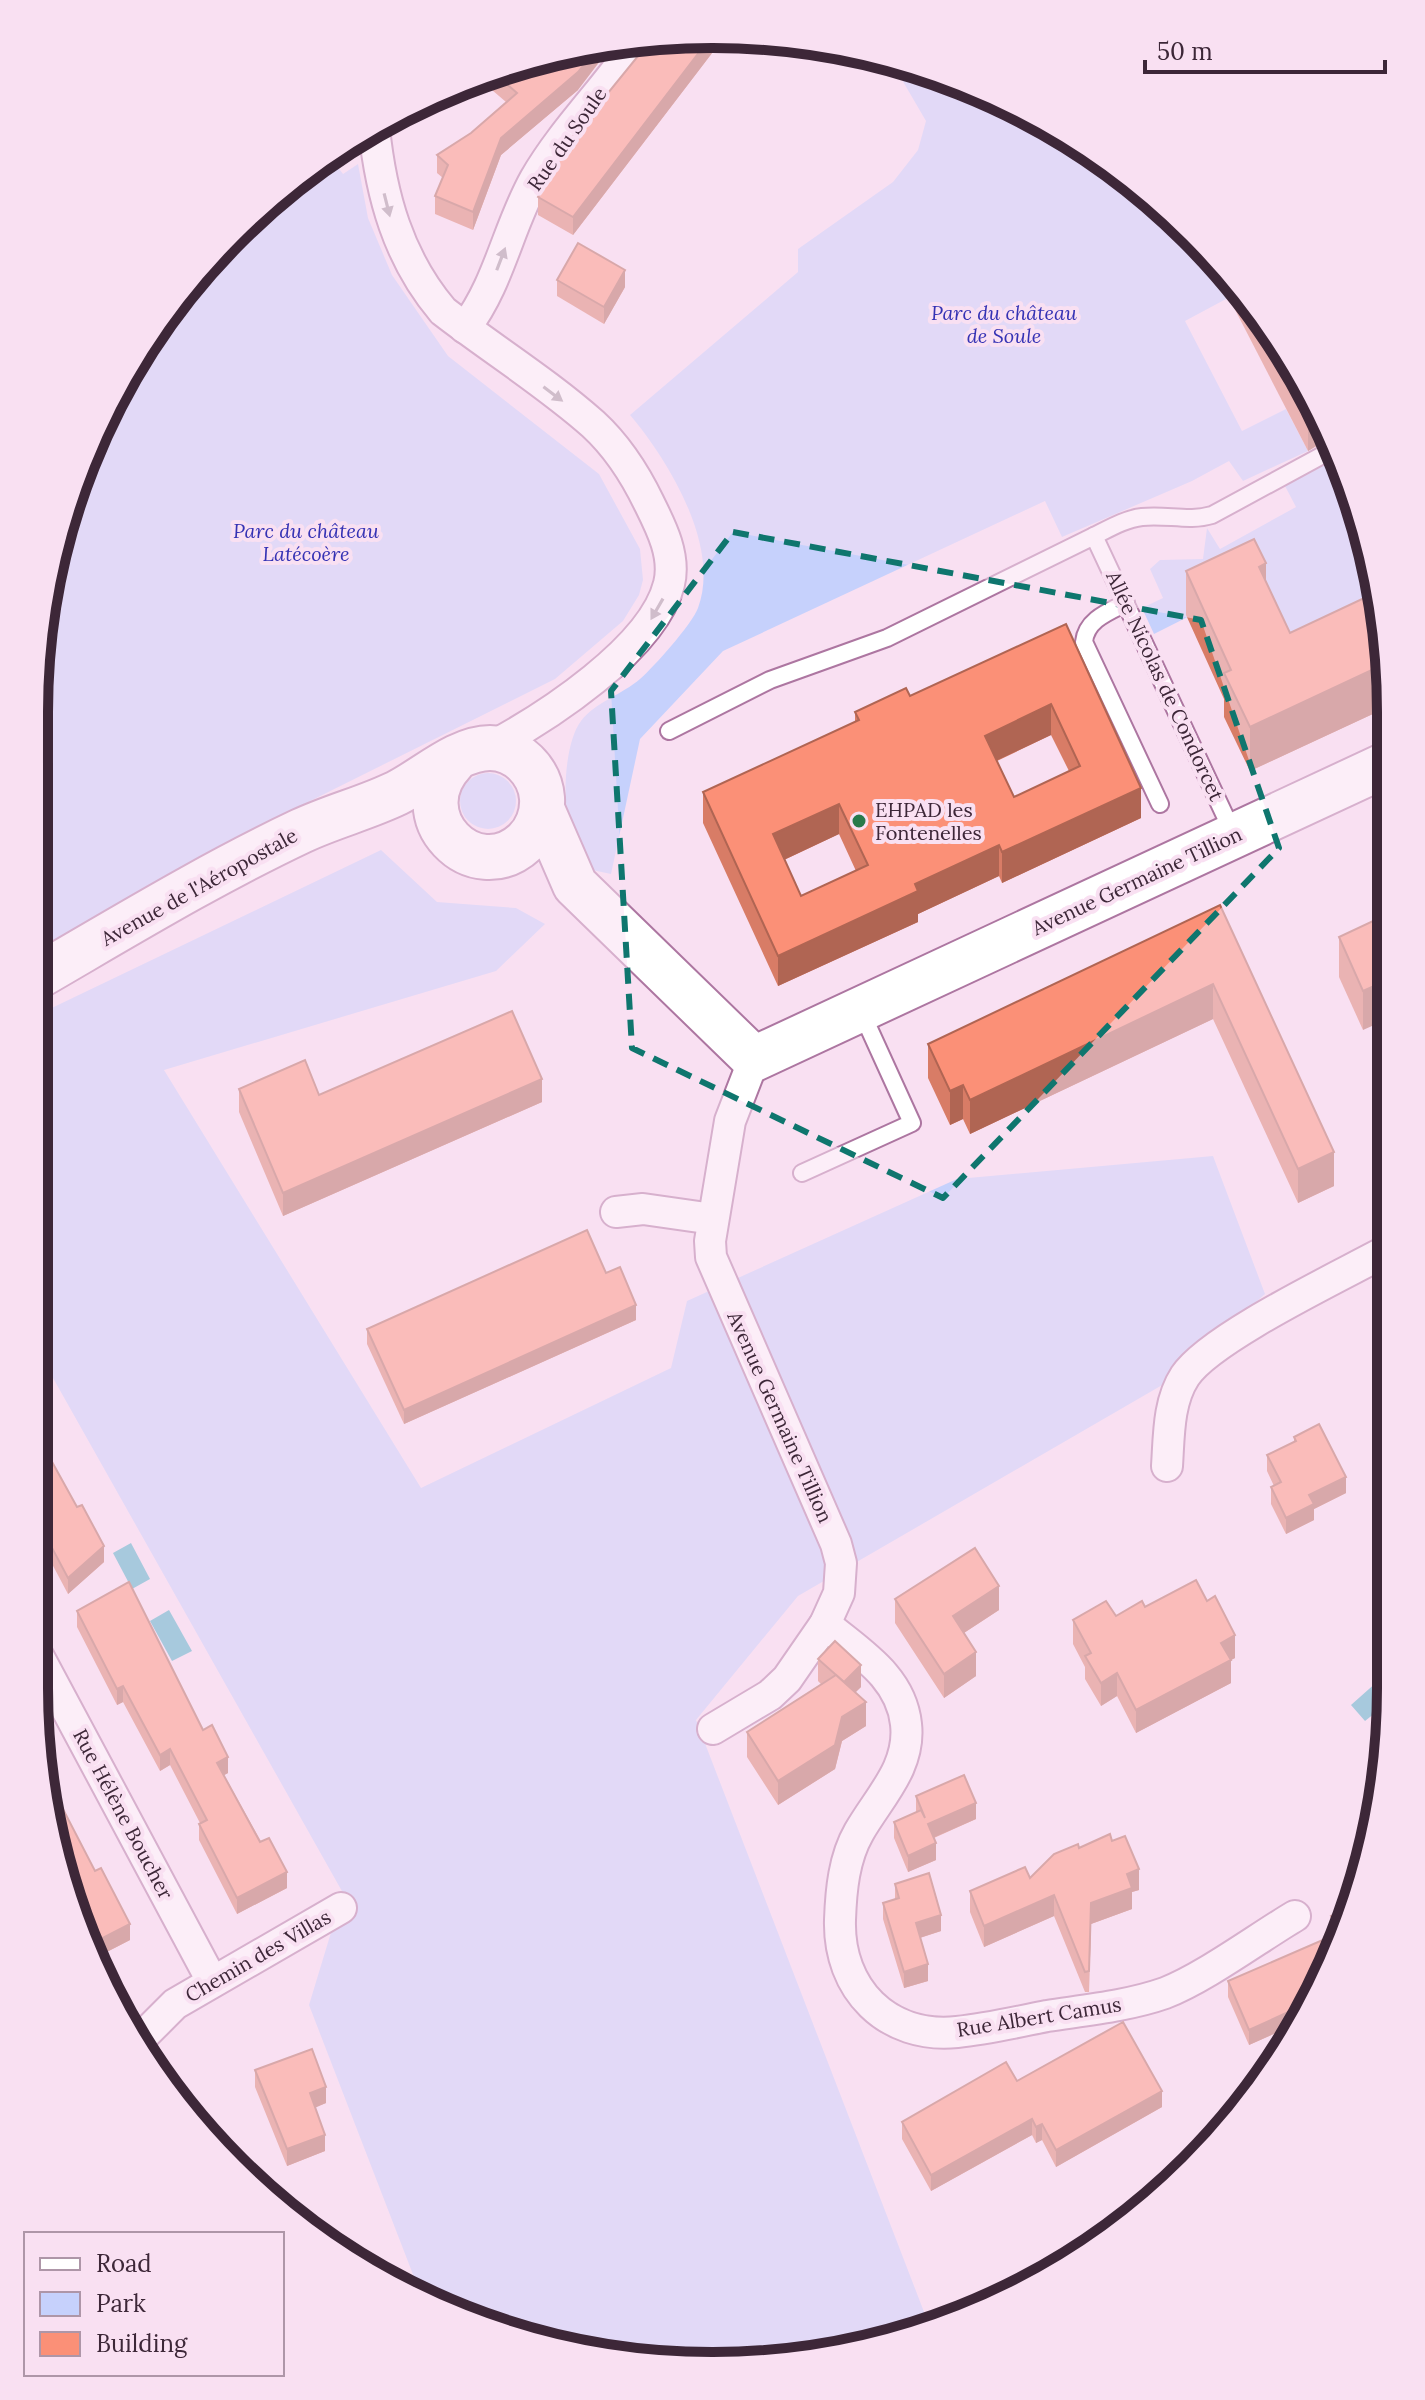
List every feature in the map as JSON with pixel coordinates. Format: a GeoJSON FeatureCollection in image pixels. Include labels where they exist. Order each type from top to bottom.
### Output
{"type":"FeatureCollection","features":[{"type":"Feature","properties":{"kind":"street","name":"Rue du Soule"},"geometry":{"type":"LineString","coordinates":[[465,328],[496,271],[520,207],[537,176],[628,54]]}},
{"type":"Feature","properties":{"kind":"street","name":"Avenue de l'Aéropostale"},"geometry":{"type":"LineString","coordinates":[[48,971],[193,887],[288,838],[368,806],[544,719],[633,641],[655,616],[663,599],[669,582],[670,559],[644,493],[619,453],[593,424],[443,311],[424,289],[391,222],[379,174],[375,140]]}},
{"type":"Feature","properties":{"kind":"street"},"geometry":{"type":"LineString","coordinates":[[446,836],[436,815],[435,792],[471,755],[515,755],[526,763],[540,785],[542,809],[575,885]]}},
{"type":"Feature","properties":{"kind":"street","name":"Avenue Germaine Tillion"},"geometry":{"type":"LineString","coordinates":[[713,1729],[770,1695],[787,1679],[825,1624],[839,1593],[841,1563],[836,1544],[715,1269],[710,1241],[730,1121],[754,1059],[1377,769]]}},
{"type":"Feature","properties":{"kind":"street"},"geometry":{"type":"LineString","coordinates":[[368,806],[418,820],[470,853],[500,855],[529,863],[575,885],[754,1059]]}},
{"type":"Feature","properties":{"kind":"street"},"geometry":{"type":"LineString","coordinates":[[500,855],[523,843],[532,834],[542,809]]}},
{"type":"Feature","properties":{"kind":"street"},"geometry":{"type":"LineString","coordinates":[[616,1212],[643,1209],[713,1219]]}},
{"type":"Feature","properties":{"kind":"street"},"geometry":{"type":"LineString","coordinates":[[1167,1466],[1173,1400],[1196,1362],[1229,1338],[1377,1256]]}},
{"type":"Feature","properties":{"kind":"street","name":"Rue Albert Camus"},"geometry":{"type":"LineString","coordinates":[[825,1624],[881,1670],[894,1686],[907,1727],[897,1775],[859,1832],[843,1882],[840,1934],[847,1970],[855,1988],[882,2016],[916,2029],[957,2032],[1137,2001],[1181,1986],[1295,1916]]}},
{"type":"Feature","properties":{"kind":"street","name":"Rue Hélène Boucher"},"geometry":{"type":"LineString","coordinates":[[48,1674],[212,1981]]}},
{"type":"Feature","properties":{"kind":"street","name":"Chemin des Villas"},"geometry":{"type":"LineString","coordinates":[[145,2034],[175,2004],[341,1908]]}},
{"type":"Feature","properties":{"kind":"lane"},"geometry":{"type":"LineString","coordinates":[[669,731],[770,680],[887,638],[1125,520],[1212,515],[1324,454]]}},
{"type":"Feature","properties":{"kind":"lane","name":"Allée Nicolas de Condorcet"},"geometry":{"type":"LineString","coordinates":[[1094,536],[1235,836]]}},
{"type":"Feature","properties":{"kind":"lane"},"geometry":{"type":"LineString","coordinates":[[1126,603],[1098,617],[1085,632],[1084,642],[1160,804]]}},
{"type":"Feature","properties":{"kind":"lane"},"geometry":{"type":"LineString","coordinates":[[802,1173],[912,1123],[860,1010]]}},
{"type":"Feature","properties":{"kind":"highlighted area"},"geometry":{"type":"Polygon","coordinates":[[[733,532],[1201,620],[1279,848],[943,1198],[632,1048],[611,691],[733,532]]]}},
{"type":"Feature","properties":{"kind":"green space","name":"Parc du château de Soule"},"geometry":{"type":"Polygon","coordinates":[[[899,75],[967,99],[1045,137],[1117,185],[1151,213],[1231,297],[1185,321],[1242,431],[1286,409],[1308,451],[1243,481],[1229,461],[1192,481],[1062,537],[1045,501],[723,651],[640,739],[611,874],[592,870],[572,833],[566,808],[566,776],[575,731],[587,715],[633,684],[663,655],[698,608],[703,584],[697,532],[687,505],[660,455],[630,415],[798,272],[798,249],[893,182],[918,150],[926,121],[899,75]]]}},
{"type":"Feature","properties":{"kind":"green space","name":"Parc du château Latécoère"},"geometry":{"type":"Polygon","coordinates":[[[358,164],[368,218],[392,275],[448,356],[599,474],[640,549],[643,580],[639,595],[623,621],[555,679],[204,854],[48,944],[49,669],[61,583],[83,499],[99,458],[137,380],[160,343],[213,274],[274,213],[336,165],[343,174],[358,164]]]}},
{"type":"Feature","properties":{"kind":"green space"},"geometry":{"type":"Polygon","coordinates":[[[1328,463],[1354,541],[1371,629],[1293,666],[1255,583],[1154,634],[1142,608],[1163,598],[1150,569],[1160,560],[1203,559],[1207,528],[1220,549],[1296,507],[1285,486],[1328,463]]]}},
{"type":"Feature","properties":{"kind":"green space"},"geometry":{"type":"Polygon","coordinates":[[[488,773],[508,781],[516,801],[508,821],[488,829],[468,821],[460,801],[468,781],[488,773]]]}},
{"type":"Feature","properties":{"kind":"green space"},"geometry":{"type":"Polygon","coordinates":[[[381,850],[437,902],[516,908],[545,924],[496,971],[164,1070],[421,1488],[671,1368],[687,1301],[957,1179],[1213,1156],[1265,1294],[1164,1384],[798,1596],[696,1720],[926,2317],[842,2339],[799,2346],[756,2351],[669,2351],[583,2339],[541,2329],[499,2317],[416,2281],[309,2005],[343,1893],[48,1369],[48,1010],[381,850]]]}},
{"type":"Feature","properties":{"kind":"shaded area"},"geometry":{"type":"Polygon","coordinates":[[[131,1543],[150,1579],[132,1589],[113,1553],[131,1543]]]}},
{"type":"Feature","properties":{"kind":"shaded area"},"geometry":{"type":"Polygon","coordinates":[[[169,1610],[192,1651],[172,1661],[150,1621],[169,1610]]]}},
{"type":"Feature","properties":{"kind":"shaded area"},"geometry":{"type":"Polygon","coordinates":[[[1377,1682],[1376,1712],[1365,1721],[1351,1705],[1377,1682]]]}},
{"type":"Feature","properties":{"kind":"building"},"geometry":{"type":"Polygon","coordinates":[[[702,48],[573,217],[538,197],[573,136],[641,52],[702,48]]]}},
{"type":"Feature","properties":{"kind":"building"},"geometry":{"type":"Polygon","coordinates":[[[587,60],[578,72],[501,138],[473,212],[435,196],[448,165],[437,155],[471,133],[517,93],[504,82],[587,60]]]}},
{"type":"Feature","properties":{"kind":"building"},"geometry":{"type":"Polygon","coordinates":[[[578,243],[625,270],[604,307],[557,280],[578,243]]]}},
{"type":"Feature","properties":{"kind":"building"},"geometry":{"type":"Polygon","coordinates":[[[1254,539],[1266,563],[1259,567],[1290,633],[1366,597],[1376,668],[1250,727],[1224,673],[1231,670],[1186,571],[1254,539]]]}},
{"type":"Feature","properties":{"kind":"building","name":"EHPAD les Fontenelles"},"geometry":{"type":"Polygon","coordinates":[[[1066,624],[1141,788],[1002,852],[999,845],[915,884],[918,891],[778,956],[703,792],[859,720],[855,712],[906,688],[910,696],[1066,624]],[[1051,704],[985,736],[1014,797],[1080,766],[1051,704]],[[839,804],[773,834],[801,896],[868,865],[839,804]]]}},
{"type":"Feature","properties":{"kind":"building"},"geometry":{"type":"Polygon","coordinates":[[[1220,905],[1334,1152],[1298,1169],[1213,984],[970,1100],[963,1085],[950,1091],[928,1044],[1220,905]]]}},
{"type":"Feature","properties":{"kind":"building"},"geometry":{"type":"Polygon","coordinates":[[[1377,919],[1377,985],[1363,991],[1339,937],[1377,919]]]}},
{"type":"Feature","properties":{"kind":"building"},"geometry":{"type":"Polygon","coordinates":[[[512,1011],[542,1079],[283,1193],[239,1089],[305,1060],[319,1095],[512,1011]]]}},
{"type":"Feature","properties":{"kind":"building"},"geometry":{"type":"Polygon","coordinates":[[[587,1230],[606,1273],[620,1267],[636,1305],[404,1410],[367,1329],[587,1230]]]}},
{"type":"Feature","properties":{"kind":"building"},"geometry":{"type":"Polygon","coordinates":[[[1319,1424],[1346,1477],[1309,1495],[1314,1504],[1286,1518],[1271,1487],[1281,1482],[1267,1455],[1296,1441],[1294,1437],[1319,1424]]]}},
{"type":"Feature","properties":{"kind":"building"},"geometry":{"type":"Polygon","coordinates":[[[48,1455],[77,1507],[82,1505],[104,1546],[68,1578],[48,1540],[48,1455]]]}},
{"type":"Feature","properties":{"kind":"building"},"geometry":{"type":"Polygon","coordinates":[[[975,1548],[999,1586],[953,1616],[976,1652],[944,1674],[895,1599],[975,1548]]]}},
{"type":"Feature","properties":{"kind":"building"},"geometry":{"type":"Polygon","coordinates":[[[1196,1580],[1207,1601],[1215,1596],[1235,1635],[1221,1643],[1231,1660],[1136,1710],[1117,1673],[1101,1683],[1085,1656],[1091,1653],[1073,1620],[1106,1601],[1116,1616],[1142,1601],[1145,1607],[1196,1580]]]}},
{"type":"Feature","properties":{"kind":"building"},"geometry":{"type":"Polygon","coordinates":[[[129,1582],[203,1730],[212,1725],[228,1757],[217,1763],[260,1842],[269,1838],[287,1872],[237,1898],[199,1824],[207,1820],[170,1749],[160,1755],[123,1686],[117,1689],[77,1611],[129,1582]]]}},
{"type":"Feature","properties":{"kind":"building"},"geometry":{"type":"Polygon","coordinates":[[[835,1641],[861,1665],[844,1682],[818,1659],[835,1641]]]}},
{"type":"Feature","properties":{"kind":"building"},"geometry":{"type":"Polygon","coordinates":[[[836,1675],[866,1702],[842,1717],[835,1745],[778,1781],[747,1732],[836,1675]]]}},
{"type":"Feature","properties":{"kind":"building"},"geometry":{"type":"Polygon","coordinates":[[[964,1775],[976,1803],[928,1824],[936,1843],[908,1856],[894,1822],[921,1810],[925,1818],[916,1796],[964,1775]]]}},
{"type":"Feature","properties":{"kind":"building"},"geometry":{"type":"Polygon","coordinates":[[[58,1800],[95,1871],[101,1868],[130,1924],[98,1940],[71,1859],[58,1800]]]}},
{"type":"Feature","properties":{"kind":"building"},"geometry":{"type":"Polygon","coordinates":[[[1110,1834],[1112,1841],[1125,1836],[1139,1869],[1127,1874],[1132,1888],[1091,1903],[1089,1971],[1085,1972],[1054,1895],[984,1926],[970,1891],[1025,1867],[1030,1878],[1054,1854],[1078,1844],[1079,1848],[1110,1834]]]}},
{"type":"Feature","properties":{"kind":"building"},"geometry":{"type":"Polygon","coordinates":[[[929,1873],[941,1915],[916,1923],[928,1964],[904,1972],[883,1903],[899,1898],[895,1884],[929,1873]]]}},
{"type":"Feature","properties":{"kind":"building"},"geometry":{"type":"Polygon","coordinates":[[[1328,1938],[1293,2010],[1249,2030],[1228,1981],[1328,1938]]]}},
{"type":"Feature","properties":{"kind":"building"},"geometry":{"type":"Polygon","coordinates":[[[1123,2022],[1162,2091],[1056,2150],[1042,2124],[1036,2127],[1032,2119],[931,2175],[902,2122],[1006,2062],[1017,2081],[1123,2022]]]}},
{"type":"Feature","properties":{"kind":"building"},"geometry":{"type":"Polygon","coordinates":[[[312,2049],[326,2087],[310,2093],[325,2135],[287,2149],[255,2070],[312,2049]]]}},
{"type":"Feature","properties":{"kind":"place","name":"EHPAD les Fontenelles"},"geometry":{"type":"Point","coordinates":[859,821]}}]}
